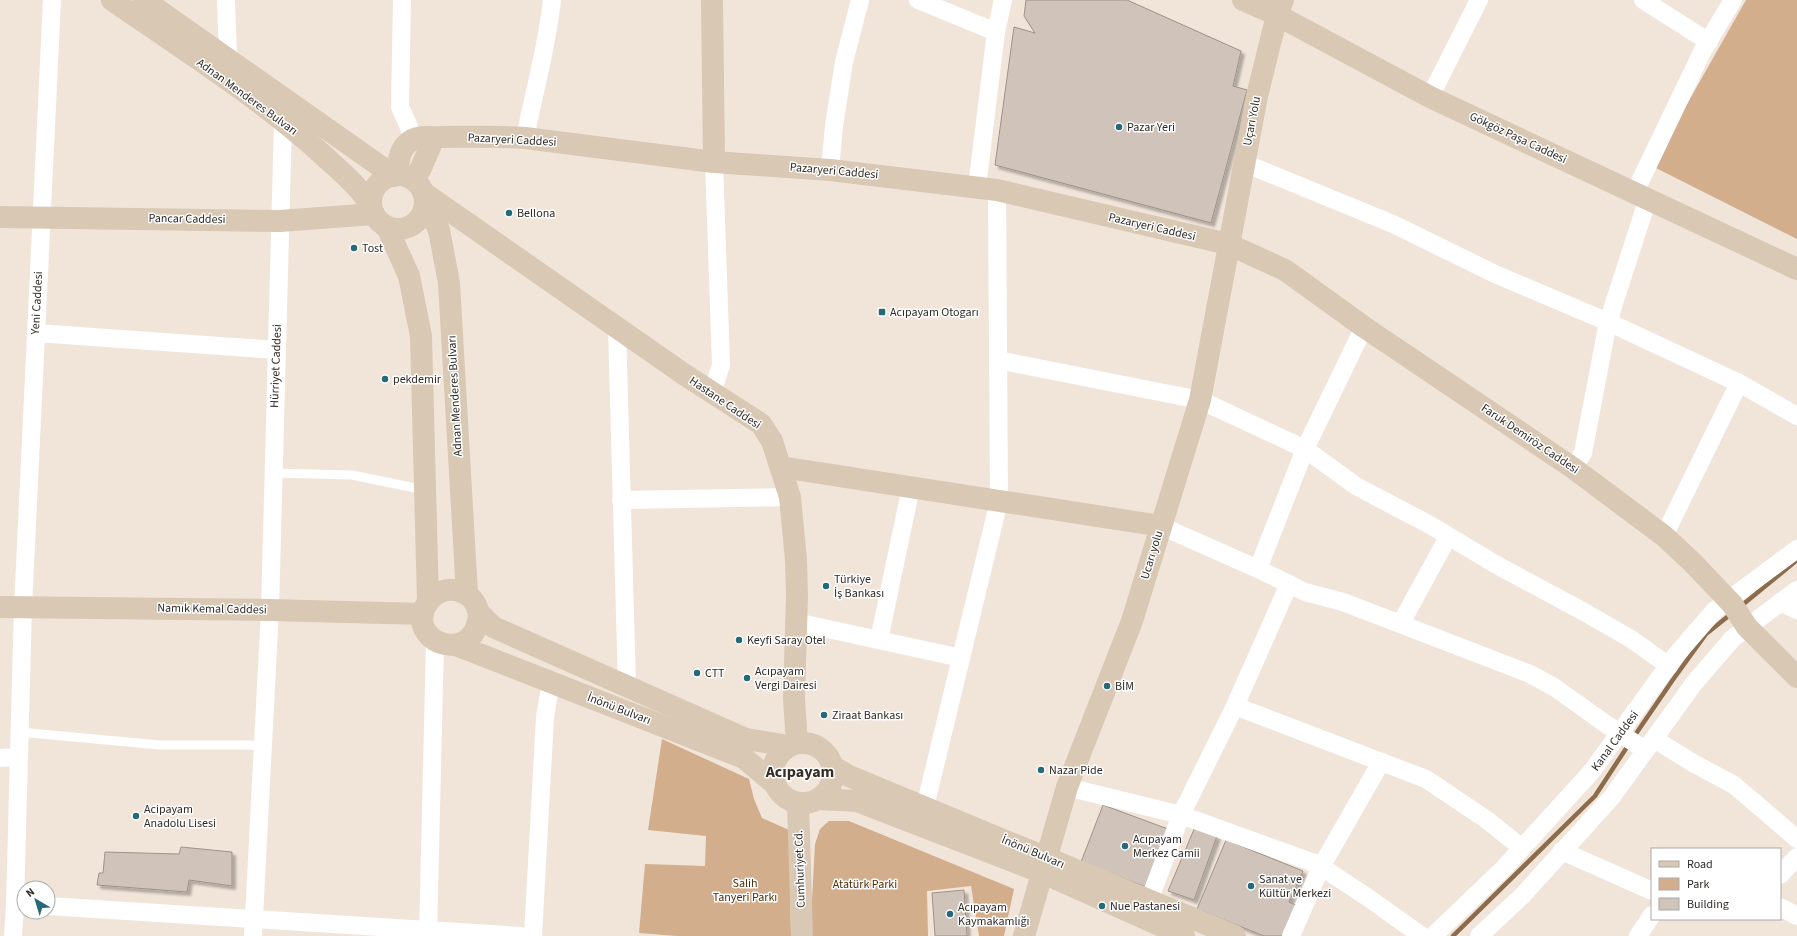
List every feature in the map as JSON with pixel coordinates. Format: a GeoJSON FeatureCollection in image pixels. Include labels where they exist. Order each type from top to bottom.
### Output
{"type":"FeatureCollection","features":[{"type":"Feature","properties":{"kind":"street","name":"Yeni Caddesi"},"geometry":{"type":"LineString","coordinates":[[20,880],[19,757],[23,607],[52,0]]}},
{"type":"Feature","properties":{"kind":"street","name":"Adnan Menderes Bulvarı"},"geometry":{"type":"LineString","coordinates":[[112,0],[251,97],[307,141],[363,191],[378,216],[409,276],[421,336],[426,608]]}},
{"type":"Feature","properties":{"kind":"street","name":"Adnan Menderes Bulvarı"},"geometry":{"type":"LineString","coordinates":[[144,0],[411,185],[439,230],[449,283],[467,594]]}},
{"type":"Feature","properties":{"kind":"street"},"geometry":{"type":"LineString","coordinates":[[226,0],[228,59]]}},
{"type":"Feature","properties":{"kind":"street"},"geometry":{"type":"LineString","coordinates":[[402,0],[400,107],[409,127],[412,140],[405,145],[398,159],[424,210],[420,218],[414,224],[401,228],[378,216],[372,196],[375,188],[382,181],[411,185]]}},
{"type":"Feature","properties":{"kind":"street"},"geometry":{"type":"LineString","coordinates":[[525,138],[534,88],[544,52],[552,0]]}},
{"type":"Feature","properties":{"kind":"street"},"geometry":{"type":"LineString","coordinates":[[712,0],[714,162],[721,365],[712,393]]}},
{"type":"Feature","properties":{"kind":"street"},"geometry":{"type":"LineString","coordinates":[[830,170],[834,126],[844,62],[860,0]]}},
{"type":"Feature","properties":{"kind":"street"},"geometry":{"type":"LineString","coordinates":[[918,0],[996,32]]}},
{"type":"Feature","properties":{"kind":"street"},"geometry":{"type":"LineString","coordinates":[[925,807],[999,501],[998,360],[987,189],[996,32],[1003,0]]}},
{"type":"Feature","properties":{"kind":"street","name":"Gökgöz Paşa Caddesi"},"geometry":{"type":"LineString","coordinates":[[1243,0],[1280,7],[1430,97],[1797,269]]}},
{"type":"Feature","properties":{"kind":"street"},"geometry":{"type":"LineString","coordinates":[[1430,97],[1479,0]]}},
{"type":"Feature","properties":{"kind":"street"},"geometry":{"type":"LineString","coordinates":[[1643,0],[1708,42]]}},
{"type":"Feature","properties":{"kind":"street"},"geometry":{"type":"LineString","coordinates":[[1573,468],[1583,453],[1608,322],[1641,195],[1708,42],[1733,0]]}},
{"type":"Feature","properties":{"kind":"street","name":"Uçarı Yolu"},"geometry":{"type":"LineString","coordinates":[[1228,244],[1257,96],[1280,7]]}},
{"type":"Feature","properties":{"kind":"street","name":"Hürriyet Caddesi"},"geometry":{"type":"LineString","coordinates":[[253,928],[270,610],[283,122]]}},
{"type":"Feature","properties":{"kind":"street","name":"Pazaryeri Caddesi"},"geometry":{"type":"LineString","coordinates":[[412,140],[420,137],[495,136],[525,138],[714,162],[830,170],[987,189],[1228,244]]}},
{"type":"Feature","properties":{"kind":"street"},"geometry":{"type":"LineString","coordinates":[[411,185],[421,168],[434,138]]}},
{"type":"Feature","properties":{"kind":"street"},"geometry":{"type":"LineString","coordinates":[[1244,163],[1378,218],[1495,274],[1608,322],[1739,383],[1797,416]]}},
{"type":"Feature","properties":{"kind":"street","name":"Hastane Caddesi"},"geometry":{"type":"LineString","coordinates":[[411,185],[712,393],[761,424],[772,441],[790,497],[796,560],[793,745]]}},
{"type":"Feature","properties":{"kind":"street","name":"Pancar Caddesi"},"geometry":{"type":"LineString","coordinates":[[0,217],[42,216],[280,221],[378,216]]}},
{"type":"Feature","properties":{"kind":"street","name":"Faruk Demiröz Caddesi"},"geometry":{"type":"LineString","coordinates":[[1228,244],[1285,270],[1364,327],[1573,468],[1664,536],[1692,562],[1797,677]]}},
{"type":"Feature","properties":{"kind":"street","name":"Ucarı yolu"},"geometry":{"type":"LineString","coordinates":[[1024,936],[1067,787],[1132,621],[1200,400],[1228,244]]}},
{"type":"Feature","properties":{"kind":"street"},"geometry":{"type":"LineString","coordinates":[[1258,569],[1305,449],[1364,327]]}},
{"type":"Feature","properties":{"kind":"street"},"geometry":{"type":"LineString","coordinates":[[617,328],[627,686]]}},
{"type":"Feature","properties":{"kind":"street"},"geometry":{"type":"LineString","coordinates":[[36,333],[277,350]]}},
{"type":"Feature","properties":{"kind":"street"},"geometry":{"type":"LineString","coordinates":[[998,360],[1200,400],[1305,449],[1356,486],[1586,613],[1631,640],[1669,666]]}},
{"type":"Feature","properties":{"kind":"street"},"geometry":{"type":"LineString","coordinates":[[1664,536],[1739,383]]}},
{"type":"Feature","properties":{"kind":"street"},"geometry":{"type":"LineString","coordinates":[[781,467],[1161,526],[1258,569],[1305,592],[1343,602],[1401,623],[1530,674],[1554,687],[1621,735],[1692,763],[1734,785],[1797,839]]}},
{"type":"Feature","properties":{"kind":"street"},"geometry":{"type":"LineString","coordinates":[[879,640],[911,487]]}},
{"type":"Feature","properties":{"kind":"street"},"geometry":{"type":"LineString","coordinates":[[621,500],[790,497]]}},
{"type":"Feature","properties":{"kind":"street"},"geometry":{"type":"LineString","coordinates":[[1401,623],[1448,536]]}},
{"type":"Feature","properties":{"kind":"street","name":"Kanal Caddesi"},"geometry":{"type":"LineString","coordinates":[[1480,936],[1522,896],[1611,798],[1646,745],[1695,682],[1733,638],[1737,613],[1797,549]]}},
{"type":"Feature","properties":{"kind":"street"},"geometry":{"type":"LineString","coordinates":[[1149,900],[1181,815],[1235,706],[1289,584]]}},
{"type":"Feature","properties":{"kind":"street"},"geometry":{"type":"LineString","coordinates":[[446,590],[457,590],[467,594],[475,602],[479,612],[479,623],[474,633],[466,641],[456,645],[445,645],[435,641],[427,633],[423,623],[426,608],[436,594],[446,590]]}},
{"type":"Feature","properties":{"kind":"street","name":"Kanal Caddesi"},"geometry":{"type":"LineString","coordinates":[[1433,936],[1504,868],[1592,772],[1621,735],[1669,666],[1715,610],[1737,613],[1780,602],[1797,590]]}},
{"type":"Feature","properties":{"kind":"street"},"geometry":{"type":"LineString","coordinates":[[1780,602],[1797,610]]}},
{"type":"Feature","properties":{"kind":"street","name":"Namık Kemal Caddesi"},"geometry":{"type":"LineString","coordinates":[[0,607],[270,610],[426,608]]}},
{"type":"Feature","properties":{"kind":"street","name":"İnönü Bulvarı"},"geometry":{"type":"LineString","coordinates":[[479,612],[494,627],[746,739],[793,745]]}},
{"type":"Feature","properties":{"kind":"street"},"geometry":{"type":"LineString","coordinates":[[796,622],[961,658]]}},
{"type":"Feature","properties":{"kind":"street"},"geometry":{"type":"LineString","coordinates":[[428,933],[435,641]]}},
{"type":"Feature","properties":{"kind":"street","name":"İnönü Bulvarı"},"geometry":{"type":"LineString","coordinates":[[456,645],[744,758],[775,784]]}},
{"type":"Feature","properties":{"kind":"street"},"geometry":{"type":"LineString","coordinates":[[533,936],[545,717],[551,682]]}},
{"type":"Feature","properties":{"kind":"street"},"geometry":{"type":"LineString","coordinates":[[1235,706],[1426,779],[1487,820],[1522,848]]}},
{"type":"Feature","properties":{"kind":"street"},"geometry":{"type":"LineString","coordinates":[[806,743],[823,750],[829,757],[832,766],[833,775],[831,784],[826,793],[808,801],[784,796],[775,784],[773,767],[782,751],[793,745],[806,743]]}},
{"type":"Feature","properties":{"kind":"street"},"geometry":{"type":"LineString","coordinates":[[0,758],[19,757]]}},
{"type":"Feature","properties":{"kind":"street"},"geometry":{"type":"LineString","coordinates":[[1291,936],[1321,866],[1381,762]]}},
{"type":"Feature","properties":{"kind":"street","name":"İnönü Bulvarı"},"geometry":{"type":"LineString","coordinates":[[832,766],[849,776],[925,807],[1184,936]]}},
{"type":"Feature","properties":{"kind":"street"},"geometry":{"type":"LineString","coordinates":[[1067,787],[1181,815],[1321,866],[1422,936]]}},
{"type":"Feature","properties":{"kind":"street","name":"İnönü Bulvarı"},"geometry":{"type":"LineString","coordinates":[[808,801],[857,801],[1149,900],[1235,936]]}},
{"type":"Feature","properties":{"kind":"street","name":"Cumhuriyet Cd."},"geometry":{"type":"LineString","coordinates":[[802,936],[808,801]]}},
{"type":"Feature","properties":{"kind":"street"},"geometry":{"type":"LineString","coordinates":[[1562,851],[1651,891]]}},
{"type":"Feature","properties":{"kind":"street"},"geometry":{"type":"LineString","coordinates":[[1781,874],[1797,857]]}},
{"type":"Feature","properties":{"kind":"street"},"geometry":{"type":"LineString","coordinates":[[56,907],[253,928],[521,936]]}},
{"type":"Feature","properties":{"kind":"street"},"geometry":{"type":"LineString","coordinates":[[1781,908],[1797,916]]}},
{"type":"Feature","properties":{"kind":"street"},"geometry":{"type":"LineString","coordinates":[[1638,936],[1651,916]]}},
{"type":"Feature","properties":{"kind":"street","name":"Yeni Caddesi"},"geometry":{"type":"LineString","coordinates":[[13,936],[16,920]]}},
{"type":"Feature","properties":{"kind":"lane"},"geometry":{"type":"LineString","coordinates":[[274,473],[352,475],[425,490]]}},
{"type":"Feature","properties":{"kind":"lane"},"geometry":{"type":"LineString","coordinates":[[20,732],[160,745],[263,746]]}},
{"type":"Feature","properties":{"kind":"green space"},"geometry":{"type":"Polygon","coordinates":[[[1746,0],[1797,0],[1797,239],[1652,166],[1746,0]]]}},
{"type":"Feature","properties":{"kind":"green space","name":"Salih Tanyeri Parkı"},"geometry":{"type":"Polygon","coordinates":[[[662,739],[749,779],[754,799],[762,818],[789,830],[791,936],[677,936],[639,933],[645,864],[705,866],[706,836],[648,830],[662,739]]]}},
{"type":"Feature","properties":{"kind":"green space","name":"Atatürk Parki"},"geometry":{"type":"Polygon","coordinates":[[[829,821],[849,821],[1014,889],[1004,936],[979,936],[971,886],[927,891],[928,936],[810,936],[815,844],[820,829],[829,821]]]}},
{"type":"Feature","properties":{"kind":"building","name":"Pazar Yeri"},"geometry":{"type":"Polygon","coordinates":[[[1026,0],[1127,0],[1241,51],[1233,86],[1247,90],[1211,223],[995,165],[1014,27],[1035,33],[1024,16],[1026,0]]]}},
{"type":"Feature","properties":{"kind":"building","name":"Acıpayam Merkez Camii"},"geometry":{"type":"Polygon","coordinates":[[[1103,805],[1168,829],[1146,887],[1081,862],[1103,805]]]}},
{"type":"Feature","properties":{"kind":"building"},"geometry":{"type":"Polygon","coordinates":[[[1195,827],[1217,836],[1194,900],[1168,891],[1195,827]]]}},
{"type":"Feature","properties":{"kind":"building","name":"Sanat ve Kültür Merkezi"},"geometry":{"type":"Polygon","coordinates":[[[1226,840],[1303,871],[1289,902],[1298,906],[1282,936],[1264,936],[1197,909],[1226,840]]]}},
{"type":"Feature","properties":{"kind":"building"},"geometry":{"type":"Polygon","coordinates":[[[181,847],[232,852],[232,886],[189,880],[187,892],[97,885],[99,873],[103,873],[105,852],[179,854],[181,847]]]}},
{"type":"Feature","properties":{"kind":"building","name":"Acıpayam Kaymakamlığı"},"geometry":{"type":"Polygon","coordinates":[[[964,890],[967,936],[935,936],[932,893],[964,890]]]}},
{"type":"Feature","properties":{"kind":"waterway"},"geometry":{"type":"LineString","coordinates":[[1741,606],[1796,561]]}},
{"type":"Feature","properties":{"kind":"waterway"},"geometry":{"type":"LineString","coordinates":[[1633,738],[1706,634],[1731,614]]}},
{"type":"Feature","properties":{"kind":"waterway"},"geometry":{"type":"LineString","coordinates":[[1453,936],[1595,796],[1629,744]]}},
{"type":"Feature","properties":{"kind":"place","name":"Pazar Yeri"},"geometry":{"type":"Point","coordinates":[1119,127]}},
{"type":"Feature","properties":{"kind":"place","name":"Bellona"},"geometry":{"type":"Point","coordinates":[509,213]}},
{"type":"Feature","properties":{"kind":"place","name":"Tost"},"geometry":{"type":"Point","coordinates":[354,248]}},
{"type":"Feature","properties":{"kind":"place","name":"Acıpayam Otogarı"},"geometry":{"type":"Point","coordinates":[882,312]}},
{"type":"Feature","properties":{"kind":"place","name":"pekdemir"},"geometry":{"type":"Point","coordinates":[385,379]}},
{"type":"Feature","properties":{"kind":"place","name":"Türkiye İş Bankası"},"geometry":{"type":"Point","coordinates":[826,586]}},
{"type":"Feature","properties":{"kind":"place","name":"Keyfi Saray Otel"},"geometry":{"type":"Point","coordinates":[739,640]}},
{"type":"Feature","properties":{"kind":"place","name":"CTT"},"geometry":{"type":"Point","coordinates":[697,673]}},
{"type":"Feature","properties":{"kind":"place","name":"Acıpayam Vergi Dairesi"},"geometry":{"type":"Point","coordinates":[747,678]}},
{"type":"Feature","properties":{"kind":"place","name":"BİM"},"geometry":{"type":"Point","coordinates":[1107,686]}},
{"type":"Feature","properties":{"kind":"place","name":"Ziraat Bankası"},"geometry":{"type":"Point","coordinates":[824,715]}},
{"type":"Feature","properties":{"kind":"place","name":"Nazar Pide"},"geometry":{"type":"Point","coordinates":[1041,770]}},
{"type":"Feature","properties":{"kind":"place","name":"Acipayam Anadolu Lisesi"},"geometry":{"type":"Point","coordinates":[136,816]}},
{"type":"Feature","properties":{"kind":"place","name":"Acıpayam Merkez Camii"},"geometry":{"type":"Point","coordinates":[1125,846]}},
{"type":"Feature","properties":{"kind":"place","name":"Sanat ve Kültür Merkezi"},"geometry":{"type":"Point","coordinates":[1251,886]}},
{"type":"Feature","properties":{"kind":"place","name":"Nue Pastanesi"},"geometry":{"type":"Point","coordinates":[1102,906]}},
{"type":"Feature","properties":{"kind":"place","name":"Acıpayam Kaymakamlığı"},"geometry":{"type":"Point","coordinates":[950,914]}},
{"type":"Feature","properties":{"kind":"district","name":"Acıpayam"},"geometry":{"type":"Point","coordinates":[800,772]}}]}
